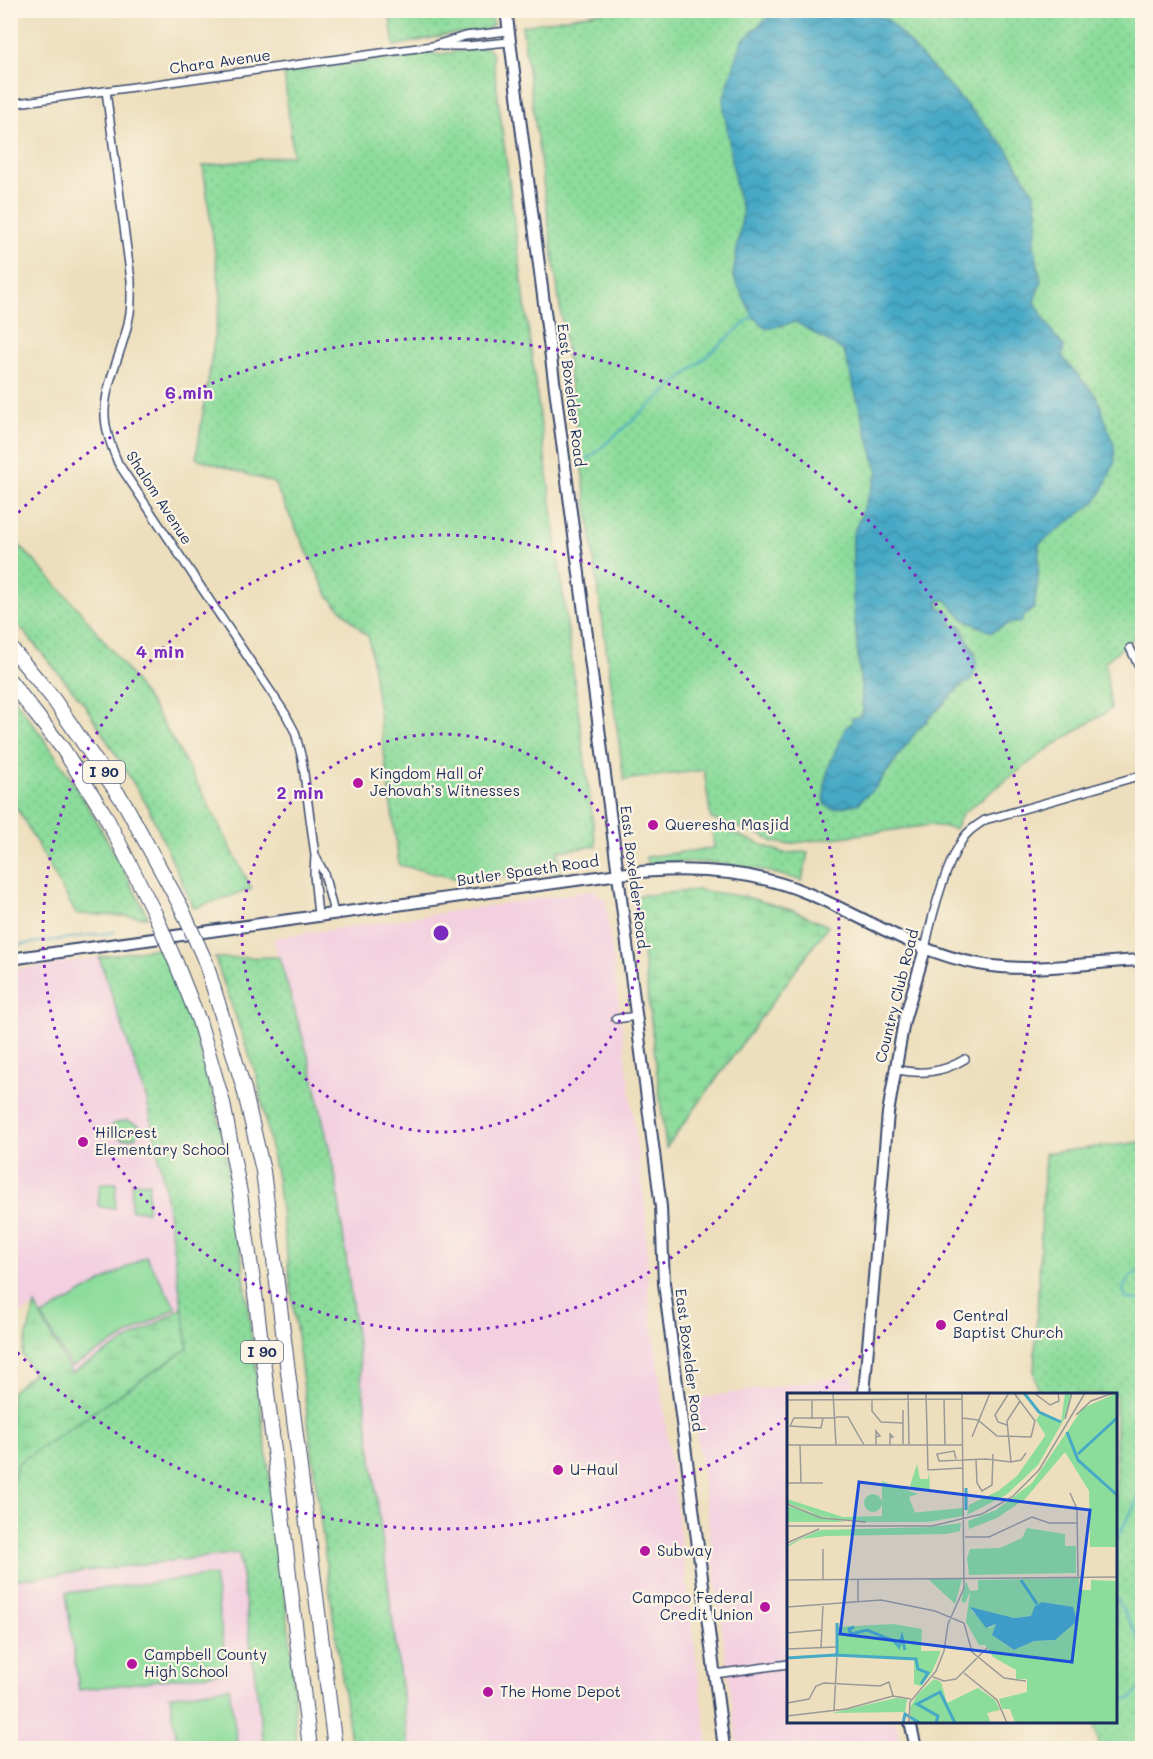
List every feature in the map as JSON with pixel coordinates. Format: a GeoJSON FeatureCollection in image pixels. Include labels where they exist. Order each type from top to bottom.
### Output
{"type":"FeatureCollection","features":[{"type":"Feature","properties":{"kind":"highway","name":"I 90"},"geometry":{"type":"LineString","coordinates":[[10,647],[52,697],[125,804],[181,907],[206,963],[244,1089],[262,1172],[335,1749]]}},
{"type":"Feature","properties":{"kind":"highway","name":"I 90"},"geometry":{"type":"LineString","coordinates":[[10,681],[63,748],[105,815],[155,914],[199,1022],[223,1103],[240,1193],[256,1301],[292,1615],[310,1749]]}},
{"type":"Feature","properties":{"kind":"highway","name":"I 90"},"geometry":{"type":"LineString","coordinates":[[309,1540],[343,1749]]}},
{"type":"Feature","properties":{"kind":"highway","name":"I 90"},"geometry":{"type":"LineString","coordinates":[[292,1615],[301,1749]]}},
{"type":"Feature","properties":{"kind":"main road","name":"East Boxelder Road"},"geometry":{"type":"LineString","coordinates":[[506,10],[661,1207],[664,1282],[670,1335],[724,1749]]}},
{"type":"Feature","properties":{"kind":"main road","name":"Butler Spaeth Road"},"geometry":{"type":"LineString","coordinates":[[10,959],[619,874],[702,870],[769,880],[806,892],[925,949],[980,964],[1015,968],[1045,968],[1143,960]]}},
{"type":"Feature","properties":{"kind":"main road","name":"Country Club Road"},"geometry":{"type":"LineString","coordinates":[[864,1393],[888,1113],[894,1069],[904,1021],[925,949]]}},
{"type":"Feature","properties":{"kind":"main road"},"geometry":{"type":"LineString","coordinates":[[910,1723],[916,1749]]}},
{"type":"Feature","properties":{"kind":"street","name":"Chara Avenue"},"geometry":{"type":"LineString","coordinates":[[10,104],[432,46],[467,46],[508,36]]}},
{"type":"Feature","properties":{"kind":"street","name":"Shalom Avenue"},"geometry":{"type":"LineString","coordinates":[[106,91],[132,300],[129,320],[113,370],[106,402],[106,429],[118,464],[285,713],[295,732],[302,759],[315,855],[314,875],[318,915]]}},
{"type":"Feature","properties":{"kind":"street"},"geometry":{"type":"LineString","coordinates":[[1130,648],[1143,673]]}},
{"type":"Feature","properties":{"kind":"street","name":"Country Club Road"},"geometry":{"type":"LineString","coordinates":[[925,949],[951,861],[962,840],[972,828],[985,820],[1143,775]]}},
{"type":"Feature","properties":{"kind":"street","name":"Shalom Avenue"},"geometry":{"type":"LineString","coordinates":[[315,855],[324,873],[334,913]]}},
{"type":"Feature","properties":{"kind":"street"},"geometry":{"type":"LineString","coordinates":[[616,1019],[636,1016]]}},
{"type":"Feature","properties":{"kind":"street"},"geometry":{"type":"LineString","coordinates":[[894,1069],[922,1073],[938,1072],[965,1059]]}},
{"type":"Feature","properties":{"kind":"street"},"geometry":{"type":"LineString","coordinates":[[715,1674],[787,1664]]}},
{"type":"Feature","properties":{"kind":"shaded area"},"geometry":{"type":"Polygon","coordinates":[[[595,890],[600,897],[605,898],[646,1216],[648,1290],[708,1748],[409,1748],[336,1179],[310,1062],[273,938],[595,890]]]}},
{"type":"Feature","properties":{"kind":"shaded area","name":"Hillcrest Elementary School"},"geometry":{"type":"Polygon","coordinates":[[[99,957],[147,1100],[164,1184],[183,1308],[71,1373],[35,1306],[15,1317],[11,1294],[10,971],[99,957]]]}},
{"type":"Feature","properties":{"kind":"shaded area"},"geometry":{"type":"Polygon","coordinates":[[[853,1375],[854,1393],[787,1393],[787,1723],[896,1723],[901,1748],[738,1748],[692,1399],[853,1375]]]}},
{"type":"Feature","properties":{"kind":"shaded area","name":"Campbell County High School"},"geometry":{"type":"Polygon","coordinates":[[[239,1553],[264,1748],[11,1748],[10,1580],[239,1553]]]}},
{"type":"Feature","properties":{"kind":"green space"},"geometry":{"type":"Polygon","coordinates":[[[389,11],[492,11],[493,25],[488,30],[445,35],[394,46],[389,11]]]}},
{"type":"Feature","properties":{"kind":"green space"},"geometry":{"type":"Polygon","coordinates":[[[607,11],[775,11],[742,41],[736,189],[743,212],[733,276],[796,322],[844,351],[878,473],[853,535],[853,597],[863,712],[858,717],[859,803],[875,788],[918,729],[963,684],[976,654],[960,625],[951,626],[947,611],[940,608],[937,602],[945,599],[963,619],[991,632],[1008,624],[1022,622],[1022,617],[1034,608],[1038,580],[1039,544],[1094,502],[1097,397],[1062,357],[1064,347],[1054,335],[1034,301],[1041,282],[1034,244],[1038,219],[888,21],[867,11],[1142,11],[1142,631],[1105,662],[1111,709],[1046,750],[962,814],[955,829],[931,825],[787,844],[773,842],[762,835],[711,819],[704,770],[624,780],[522,26],[607,11]]]}},
{"type":"Feature","properties":{"kind":"green space"},"geometry":{"type":"Polygon","coordinates":[[[486,47],[492,52],[596,846],[558,851],[560,871],[477,879],[470,882],[399,865],[369,638],[329,597],[274,483],[196,458],[221,296],[203,166],[293,155],[284,73],[486,47]]]}},
{"type":"Feature","properties":{"kind":"green space"},"geometry":{"type":"Polygon","coordinates":[[[10,536],[80,611],[143,693],[187,765],[252,889],[194,908],[147,805],[85,705],[11,616],[10,536]]]}},
{"type":"Feature","properties":{"kind":"green space"},"geometry":{"type":"Polygon","coordinates":[[[11,695],[50,747],[85,802],[148,917],[76,914],[11,800],[11,695]]]}},
{"type":"Feature","properties":{"kind":"green space"},"geometry":{"type":"Polygon","coordinates":[[[712,827],[720,828],[783,853],[808,852],[802,881],[762,870],[725,864],[647,863],[646,857],[714,848],[712,827]]]}},
{"type":"Feature","properties":{"kind":"green space"},"geometry":{"type":"Polygon","coordinates":[[[698,890],[746,897],[795,911],[828,926],[666,1148],[636,896],[698,890]]]}},
{"type":"Feature","properties":{"kind":"green space"},"geometry":{"type":"Polygon","coordinates":[[[163,947],[192,1023],[216,1107],[235,1205],[292,1654],[296,1748],[264,1748],[239,1553],[11,1580],[11,1490],[17,1464],[188,1348],[164,1184],[147,1100],[99,957],[163,947]]]}},
{"type":"Feature","properties":{"kind":"green space"},"geometry":{"type":"Polygon","coordinates":[[[279,957],[310,1062],[336,1179],[409,1748],[352,1748],[277,1179],[257,1077],[215,958],[279,957]]]}},
{"type":"Feature","properties":{"kind":"green space"},"geometry":{"type":"Polygon","coordinates":[[[127,1120],[139,1125],[141,1131],[135,1137],[128,1139],[113,1135],[110,1129],[113,1124],[127,1120]]]}},
{"type":"Feature","properties":{"kind":"green space"},"geometry":{"type":"Polygon","coordinates":[[[1142,1142],[1142,1748],[1100,1748],[1094,1723],[1117,1723],[1117,1393],[1038,1393],[1034,1372],[1045,1153],[1142,1142]]]}},
{"type":"Feature","properties":{"kind":"green space"},"geometry":{"type":"Polygon","coordinates":[[[132,1182],[149,1183],[147,1211],[131,1210],[132,1182]]]}},
{"type":"Feature","properties":{"kind":"green space"},"geometry":{"type":"Polygon","coordinates":[[[102,1183],[116,1183],[115,1208],[98,1205],[102,1183]]]}},
{"type":"Feature","properties":{"kind":"green space"},"geometry":{"type":"Polygon","coordinates":[[[146,1256],[176,1308],[71,1367],[42,1316],[146,1256]]]}},
{"type":"Feature","properties":{"kind":"green space"},"geometry":{"type":"Polygon","coordinates":[[[35,1305],[71,1373],[183,1308],[188,1348],[17,1464],[11,1490],[11,1392],[33,1373],[22,1355],[35,1305]]]}},
{"type":"Feature","properties":{"kind":"green space"},"geometry":{"type":"Polygon","coordinates":[[[214,1575],[227,1672],[79,1690],[66,1593],[214,1575]]]}},
{"type":"Feature","properties":{"kind":"green space"},"geometry":{"type":"Polygon","coordinates":[[[229,1687],[238,1748],[178,1748],[170,1696],[229,1687]]]}},
{"type":"Feature","properties":{"kind":"water"},"geometry":{"type":"Polygon","coordinates":[[[775,11],[867,11],[888,20],[1007,149],[1035,195],[1038,219],[1034,244],[1041,282],[1034,301],[1054,335],[1064,347],[1062,357],[1097,397],[1114,445],[1115,461],[1103,490],[1094,503],[1039,544],[1038,580],[1034,608],[1023,617],[1022,622],[1008,624],[991,632],[963,619],[945,599],[937,602],[940,608],[953,617],[951,625],[960,625],[974,652],[976,665],[970,682],[963,684],[918,729],[875,788],[859,803],[833,809],[825,805],[824,794],[830,764],[846,727],[852,723],[852,718],[858,717],[863,712],[853,597],[853,535],[878,473],[844,351],[796,322],[766,329],[753,316],[733,276],[743,212],[736,189],[723,100],[742,41],[775,11]]]}},
{"type":"Feature","properties":{"kind":"waterway"},"geometry":{"type":"LineString","coordinates":[[588,459],[753,316]]}},
{"type":"Feature","properties":{"kind":"waterway"},"geometry":{"type":"LineString","coordinates":[[10,946],[115,932]]}},
{"type":"Feature","properties":{"kind":"waterway"},"geometry":{"type":"LineString","coordinates":[[1142,1269],[1130,1277],[1123,1289],[1126,1299],[1142,1300]]}},
{"type":"Feature","properties":{"kind":"waterway"},"geometry":{"type":"LineString","coordinates":[[1117,1538],[1138,1499],[1142,1457]]}},
{"type":"Feature","properties":{"kind":"waterway"},"geometry":{"type":"LineString","coordinates":[[1117,1599],[1140,1640],[1142,1652]]}},
{"type":"Feature","properties":{"kind":"waterway"},"geometry":{"type":"LineString","coordinates":[[1117,1696],[1131,1699],[1142,1685]]}},
{"type":"Feature","properties":{"kind":"place","name":"Kingdom Hall of Jehovah’s Witnesses"},"geometry":{"type":"Point","coordinates":[358,783]}},
{"type":"Feature","properties":{"kind":"place","name":"Queresha Masjid"},"geometry":{"type":"Point","coordinates":[653,825]}},
{"type":"Feature","properties":{"kind":"place","name":"Hillcrest Elementary School"},"geometry":{"type":"Point","coordinates":[83,1142]}},
{"type":"Feature","properties":{"kind":"place","name":"Central Baptist Church"},"geometry":{"type":"Point","coordinates":[941,1325]}},
{"type":"Feature","properties":{"kind":"place","name":"U-Haul"},"geometry":{"type":"Point","coordinates":[558,1470]}},
{"type":"Feature","properties":{"kind":"place","name":"Subway"},"geometry":{"type":"Point","coordinates":[645,1551]}},
{"type":"Feature","properties":{"kind":"place","name":"Campco Federal Credit Union"},"geometry":{"type":"Point","coordinates":[765,1607]}},
{"type":"Feature","properties":{"kind":"place","name":"Campbell County High School"},"geometry":{"type":"Point","coordinates":[132,1664]}},
{"type":"Feature","properties":{"kind":"place","name":"The Home Depot"},"geometry":{"type":"Point","coordinates":[488,1692]}}]}
